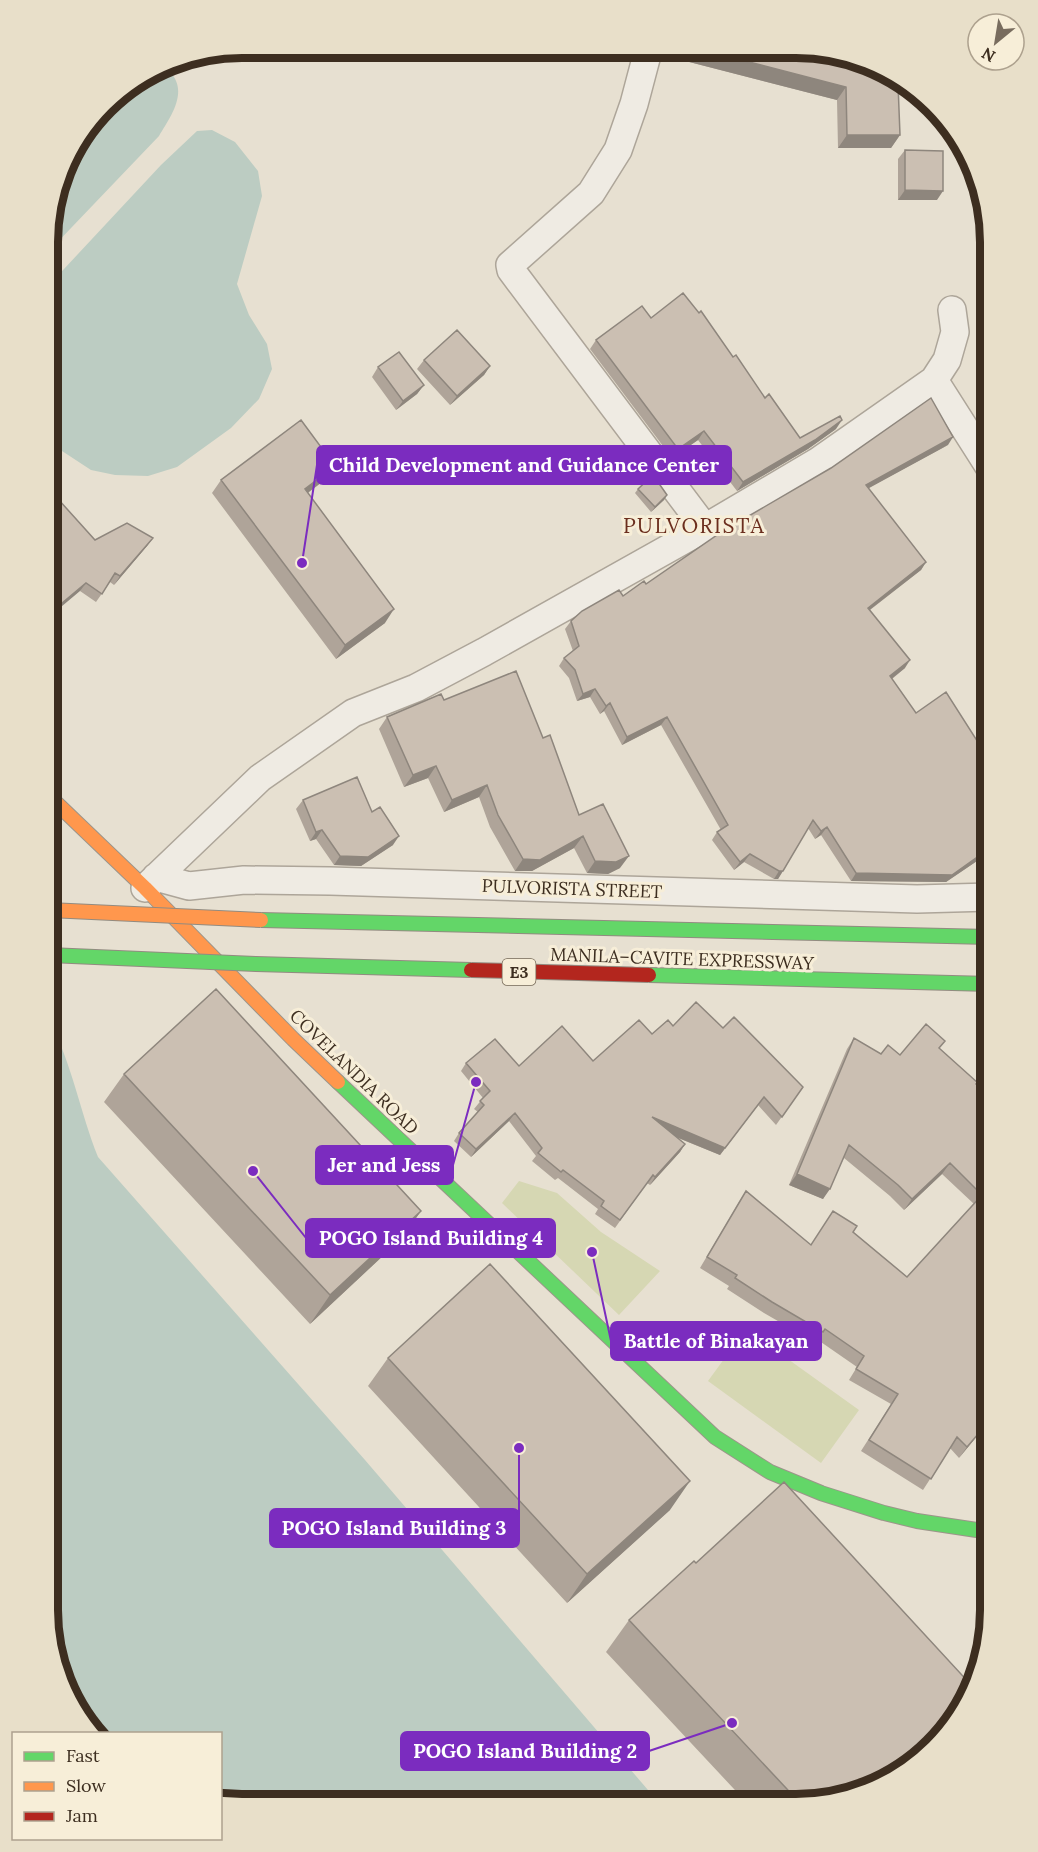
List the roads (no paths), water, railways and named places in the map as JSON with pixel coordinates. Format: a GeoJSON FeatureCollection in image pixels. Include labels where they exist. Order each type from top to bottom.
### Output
{"type":"FeatureCollection","features":[{"type":"Feature","properties":{"kind":"main road","name":"COVELANDIA ROAD"},"geometry":{"type":"LineString","coordinates":[[58,804],[151,883],[301,1047],[519,1255],[715,1437],[770,1472],[821,1493],[917,1521],[979,1530]]}},
{"type":"Feature","properties":{"kind":"main road","name":"MANILA–CAVITE EXPRESSWAY"},"geometry":{"type":"LineString","coordinates":[[58,910],[237,919],[979,937]]}},
{"type":"Feature","properties":{"kind":"main road","name":"MANILA–CAVITE EXPRESSWAY"},"geometry":{"type":"LineString","coordinates":[[58,955],[280,965],[979,984]]}},
{"type":"Feature","properties":{"kind":"street"},"geometry":{"type":"LineString","coordinates":[[646,58],[634,104],[618,150],[591,193],[510,265],[511,270],[705,528]]}},
{"type":"Feature","properties":{"kind":"street"},"geometry":{"type":"LineString","coordinates":[[151,883],[260,778],[353,713],[416,688],[705,528],[817,462],[934,380],[946,360],[955,332],[952,310]]}},
{"type":"Feature","properties":{"kind":"street"},"geometry":{"type":"LineString","coordinates":[[934,380],[980,452]]}},
{"type":"Feature","properties":{"kind":"street","name":"PULVORISTA STREET"},"geometry":{"type":"LineString","coordinates":[[151,883],[189,886],[244,880],[330,881],[917,899],[980,897]]}},
{"type":"Feature","properties":{"kind":"place","name":"Child Development and Guidance Center"},"geometry":{"type":"Point","coordinates":[302,563]}},
{"type":"Feature","properties":{"kind":"place","name":"Jer and Jess"},"geometry":{"type":"Point","coordinates":[476,1082]}},
{"type":"Feature","properties":{"kind":"place","name":"POGO Island Building 4"},"geometry":{"type":"Point","coordinates":[253,1171]}},
{"type":"Feature","properties":{"kind":"place","name":"Battle of Binakayan"},"geometry":{"type":"Point","coordinates":[592,1252]}},
{"type":"Feature","properties":{"kind":"place","name":"POGO Island Building 3"},"geometry":{"type":"Point","coordinates":[519,1448]}},
{"type":"Feature","properties":{"kind":"place","name":"POGO Island Building 2"},"geometry":{"type":"Point","coordinates":[732,1723]}},
{"type":"Feature","properties":{"kind":"district","name":"PULVORISTA"},"geometry":{"type":"Point","coordinates":[694,526]}}]}
